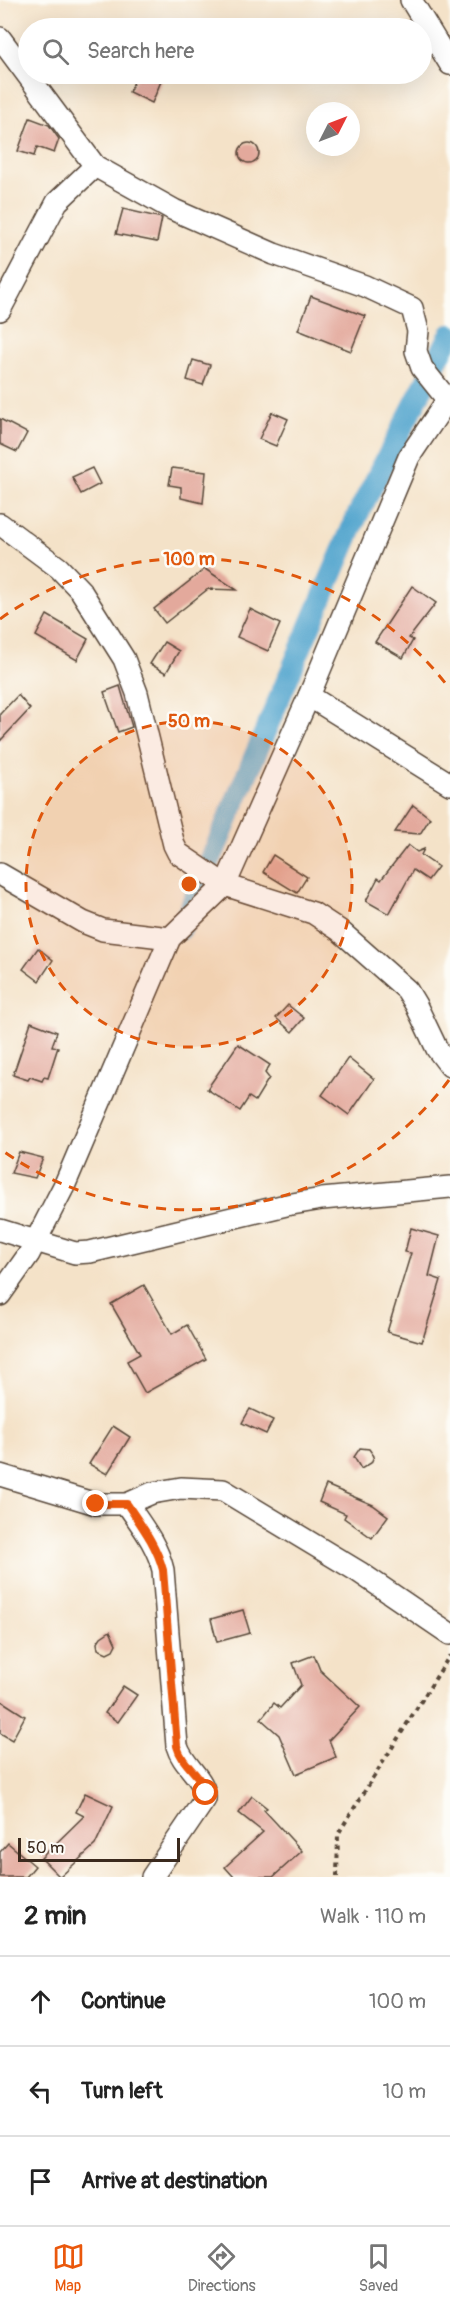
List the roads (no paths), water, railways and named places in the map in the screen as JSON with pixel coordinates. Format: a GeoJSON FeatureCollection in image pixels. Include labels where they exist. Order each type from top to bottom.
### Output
{"type":"FeatureCollection","features":[{"type":"Feature","properties":{"kind":"street"},"geometry":{"type":"LineString","coordinates":[[411,0],[422,18]]}},
{"type":"Feature","properties":{"kind":"street"},"geometry":{"type":"LineString","coordinates":[[432,34],[450,64]]}},
{"type":"Feature","properties":{"kind":"street"},"geometry":{"type":"LineString","coordinates":[[0,38],[18,62]]}},
{"type":"Feature","properties":{"kind":"street"},"geometry":{"type":"LineString","coordinates":[[0,1295],[29,1254],[65,1184],[170,938],[225,885],[309,696],[409,457],[449,400],[422,368],[416,351],[418,331],[412,308],[365,286],[274,254],[174,210],[95,166],[34,84]]}},
{"type":"Feature","properties":{"kind":"street"},"geometry":{"type":"LineString","coordinates":[[0,310],[57,202],[95,166]]}},
{"type":"Feature","properties":{"kind":"street"},"geometry":{"type":"LineString","coordinates":[[0,524],[59,568],[81,591],[124,659],[137,693],[174,845],[178,853],[225,885],[313,913],[339,930],[407,990],[437,1049],[450,1066]]}},
{"type":"Feature","properties":{"kind":"street"},"geometry":{"type":"LineString","coordinates":[[309,696],[450,784]]}},
{"type":"Feature","properties":{"kind":"street"},"geometry":{"type":"LineString","coordinates":[[0,874],[83,922],[103,930],[170,938]]}},
{"type":"Feature","properties":{"kind":"street"},"geometry":{"type":"LineString","coordinates":[[0,1230],[75,1253],[90,1252],[286,1205],[450,1186]]}},
{"type":"Feature","properties":{"kind":"street"},"geometry":{"type":"LineString","coordinates":[[0,1475],[96,1504],[127,1504],[152,1493],[181,1488],[223,1490],[359,1572],[450,1634]]}},
{"type":"Feature","properties":{"kind":"street"},"geometry":{"type":"LineString","coordinates":[[127,1504],[153,1542],[160,1557],[163,1570],[177,1746],[180,1757],[203,1784],[206,1793],[205,1799],[152,1877]]}},
{"type":"Feature","properties":{"kind":"waterway"},"geometry":{"type":"LineString","coordinates":[[181,929],[357,516],[450,335]]}}]}
